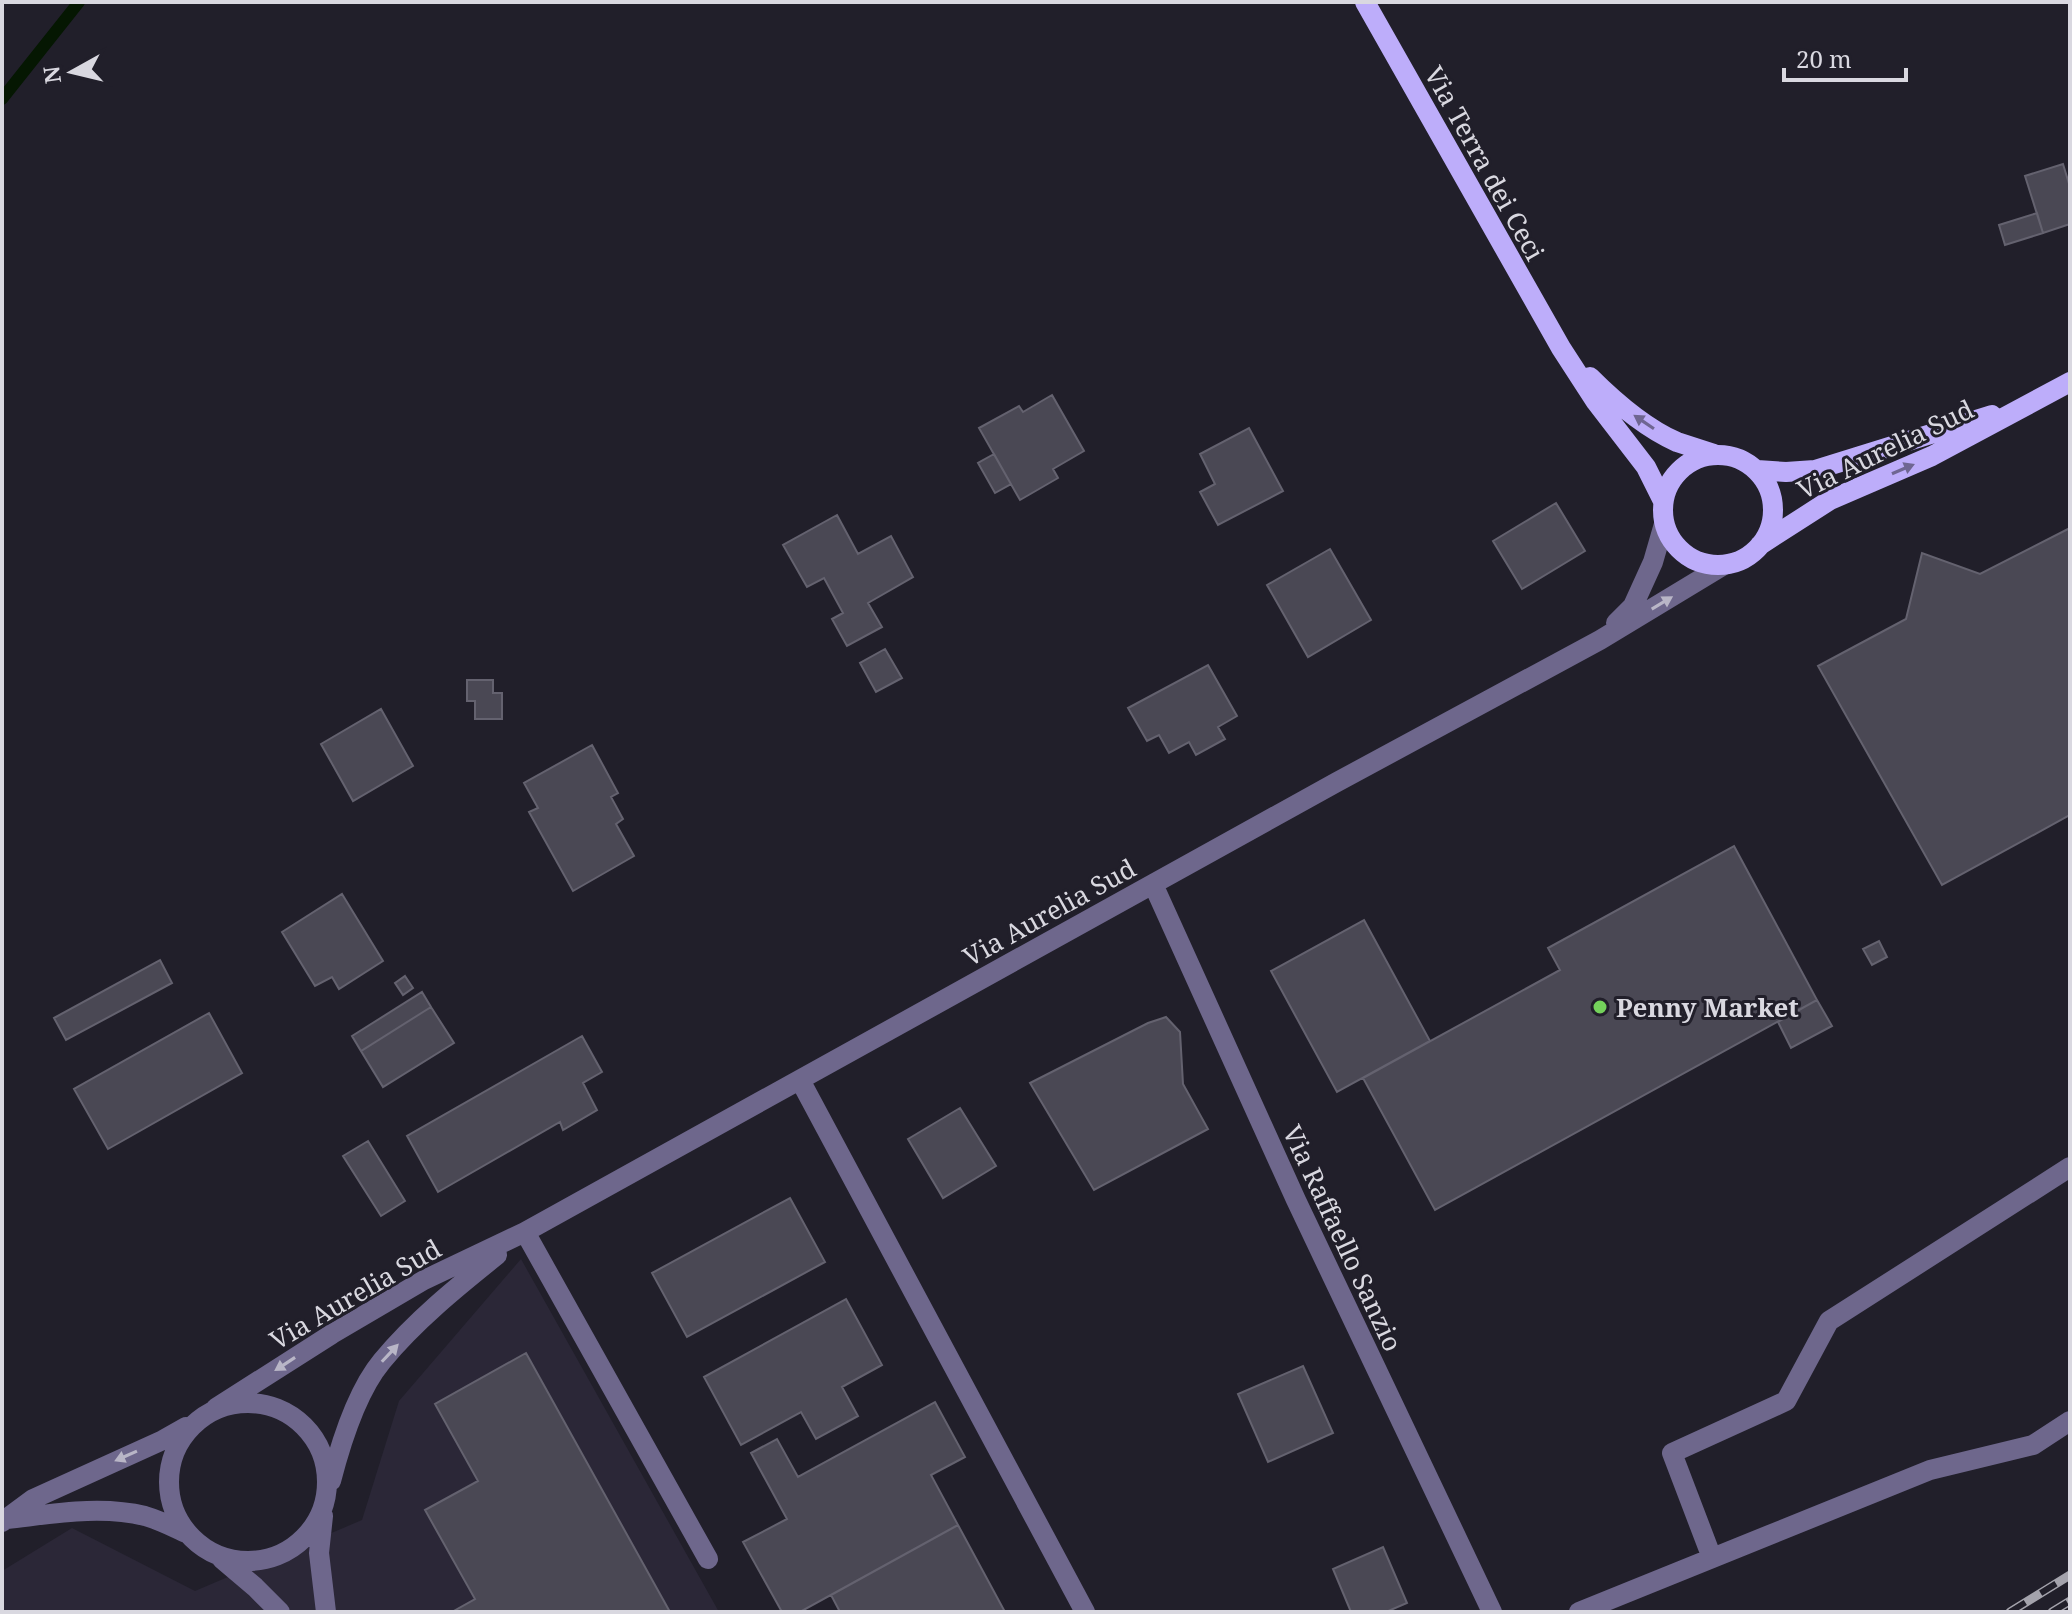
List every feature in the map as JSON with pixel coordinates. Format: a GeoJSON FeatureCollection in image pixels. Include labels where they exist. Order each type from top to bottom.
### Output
{"type":"FeatureCollection","features":[{"type":"Feature","properties":{"kind":"main road","name":"Via Terra dei Ceci"},"geometry":{"type":"LineString","coordinates":[[1365,2],[1561,348]]}},
{"type":"Feature","properties":{"kind":"main road","name":"Via Aurelia Sud"},"geometry":{"type":"LineString","coordinates":[[1561,348],[1603,390],[1644,423],[1675,441],[1744,461],[1757,470],[1767,483],[1772,499],[1769,532],[1750,555],[1724,565]]}},
{"type":"Feature","properties":{"kind":"main road"},"geometry":{"type":"LineString","coordinates":[[1561,348],[1596,402],[1646,467],[1663,501]]}},
{"type":"Feature","properties":{"kind":"main road","name":"Via Aurelia Sud"},"geometry":{"type":"LineString","coordinates":[[1760,545],[1830,500],[1932,456],[2070,382]]}},
{"type":"Feature","properties":{"kind":"main road","name":"Via Aurelia Sud"},"geometry":{"type":"LineString","coordinates":[[1757,470],[1815,470],[2034,402]]}},
{"type":"Feature","properties":{"kind":"main road"},"geometry":{"type":"LineString","coordinates":[[1663,501],[1669,483],[1681,468],[1696,458],[1714,454]]}},
{"type":"Feature","properties":{"kind":"main road","name":"Via Aurelia Sud"},"geometry":{"type":"LineString","coordinates":[[1663,501],[1664,524]]}},
{"type":"Feature","properties":{"kind":"main road"},"geometry":{"type":"LineString","coordinates":[[1664,524],[1670,539],[1693,560],[1724,565]]}},
{"type":"Feature","properties":{"kind":"street","name":"Via Aurelia Sud"},"geometry":{"type":"LineString","coordinates":[[1600,640],[1633,606],[1653,562],[1664,524]]}},
{"type":"Feature","properties":{"kind":"street","name":"Via Aurelia Sud"},"geometry":{"type":"LineString","coordinates":[[4,1520],[33,1499],[163,1440],[424,1280],[525,1232],[1600,640],[1724,565]]}},
{"type":"Feature","properties":{"kind":"street","name":"Via Raffaello Sanzio"},"geometry":{"type":"LineString","coordinates":[[1153,884],[1302,1215],[1492,1612]]}},
{"type":"Feature","properties":{"kind":"street"},"geometry":{"type":"LineString","coordinates":[[800,1080],[1085,1612]]}},
{"type":"Feature","properties":{"kind":"street"},"geometry":{"type":"LineString","coordinates":[[1712,1558],[1672,1453],[1786,1401],[1829,1321],[2070,1167]]}},
{"type":"Feature","properties":{"kind":"street","name":"Via Aurelia Sud"},"geometry":{"type":"LineString","coordinates":[[196,1421],[179,1440],[170,1463],[168,1487],[174,1512],[186,1533],[201,1547],[219,1556],[246,1562],[272,1558],[284,1552],[296,1545],[315,1525],[342,1439],[381,1362],[455,1289],[525,1232]]}},
{"type":"Feature","properties":{"kind":"street"},"geometry":{"type":"LineString","coordinates":[[525,1232],[708,1559]]}},
{"type":"Feature","properties":{"kind":"street","name":"Via Aurelia Sud"},"geometry":{"type":"LineString","coordinates":[[216,1408],[240,1402],[265,1404],[289,1413],[308,1429],[321,1450],[327,1474],[325,1500]]}},
{"type":"Feature","properties":{"kind":"street"},"geometry":{"type":"LineString","coordinates":[[1579,1612],[1930,1470],[2033,1445],[2070,1421]]}},
{"type":"Feature","properties":{"kind":"street"},"geometry":{"type":"LineString","coordinates":[[325,1500],[319,1553],[326,1612]]}},
{"type":"Feature","properties":{"kind":"street","name":"Via Aurelia Sud"},"geometry":{"type":"LineString","coordinates":[[4,1520],[79,1511],[113,1513],[146,1516],[186,1533]]}},
{"type":"Feature","properties":{"kind":"street"},"geometry":{"type":"LineString","coordinates":[[219,1556],[280,1612]]}},
{"type":"Feature","properties":{"kind":"shaded area"},"geometry":{"type":"Polygon","coordinates":[[[521,1259],[719,1612],[2,1612],[2,1571],[72,1528],[195,1591],[362,1520],[399,1401],[521,1259]]]}},
{"type":"Feature","properties":{"kind":"building"},"geometry":{"type":"Polygon","coordinates":[[[2063,164],[2070,187],[2070,224],[2043,233],[2025,176],[2063,164]]]}},
{"type":"Feature","properties":{"kind":"building"},"geometry":{"type":"Polygon","coordinates":[[[2037,213],[2043,233],[2005,245],[1999,225],[2037,213]]]}},
{"type":"Feature","properties":{"kind":"building"},"geometry":{"type":"Polygon","coordinates":[[[1052,395],[1084,451],[1053,469],[1058,478],[1020,500],[979,428],[1019,406],[1023,412],[1052,395]]]}},
{"type":"Feature","properties":{"kind":"building"},"geometry":{"type":"Polygon","coordinates":[[[1249,428],[1283,491],[1218,525],[1200,492],[1215,484],[1200,454],[1249,428]]]}},
{"type":"Feature","properties":{"kind":"building"},"geometry":{"type":"Polygon","coordinates":[[[994,454],[1011,484],[995,493],[978,463],[994,454]]]}},
{"type":"Feature","properties":{"kind":"building"},"geometry":{"type":"Polygon","coordinates":[[[1556,503],[1585,551],[1522,589],[1493,541],[1556,503]]]}},
{"type":"Feature","properties":{"kind":"building"},"geometry":{"type":"Polygon","coordinates":[[[837,515],[858,554],[891,536],[913,577],[868,603],[882,627],[847,646],[832,619],[843,613],[824,578],[807,587],[783,545],[837,515]]]}},
{"type":"Feature","properties":{"kind":"building"},"geometry":{"type":"Polygon","coordinates":[[[2070,528],[2070,815],[1942,885],[1818,666],[1906,619],[1922,553],[1980,574],[2070,528]]]}},
{"type":"Feature","properties":{"kind":"building"},"geometry":{"type":"Polygon","coordinates":[[[1330,549],[1371,620],[1308,657],[1267,585],[1330,549]]]}},
{"type":"Feature","properties":{"kind":"building"},"geometry":{"type":"Polygon","coordinates":[[[885,649],[902,678],[876,692],[860,663],[885,649]]]}},
{"type":"Feature","properties":{"kind":"building"},"geometry":{"type":"Polygon","coordinates":[[[1208,665],[1237,716],[1218,727],[1225,739],[1196,755],[1189,742],[1169,753],[1159,735],[1147,741],[1128,708],[1208,665]]]}},
{"type":"Feature","properties":{"kind":"building"},"geometry":{"type":"Polygon","coordinates":[[[467,680],[493,680],[493,693],[502,693],[502,719],[475,719],[475,701],[467,701],[467,680]]]}},
{"type":"Feature","properties":{"kind":"building"},"geometry":{"type":"Polygon","coordinates":[[[381,709],[413,766],[353,801],[321,744],[381,709]]]}},
{"type":"Feature","properties":{"kind":"building"},"geometry":{"type":"Polygon","coordinates":[[[592,745],[618,793],[611,797],[623,819],[616,824],[634,856],[573,891],[529,812],[538,808],[524,783],[592,745]]]}},
{"type":"Feature","properties":{"kind":"building"},"geometry":{"type":"Polygon","coordinates":[[[1734,846],[1817,1000],[1435,1210],[1363,1078],[1560,970],[1548,948],[1734,846]]]}},
{"type":"Feature","properties":{"kind":"building"},"geometry":{"type":"Polygon","coordinates":[[[342,894],[383,961],[339,989],[332,977],[315,986],[282,932],[342,894]]]}},
{"type":"Feature","properties":{"kind":"building"},"geometry":{"type":"Polygon","coordinates":[[[1364,920],[1430,1041],[1337,1092],[1271,971],[1364,920]]]}},
{"type":"Feature","properties":{"kind":"building"},"geometry":{"type":"Polygon","coordinates":[[[1879,941],[1887,957],[1872,965],[1863,949],[1879,941]]]}},
{"type":"Feature","properties":{"kind":"building"},"geometry":{"type":"Polygon","coordinates":[[[160,960],[172,983],[66,1040],[54,1018],[160,960]]]}},
{"type":"Feature","properties":{"kind":"building"},"geometry":{"type":"Polygon","coordinates":[[[405,976],[413,988],[403,995],[395,983],[405,976]]]}},
{"type":"Feature","properties":{"kind":"building"},"geometry":{"type":"Polygon","coordinates":[[[422,992],[431,1007],[361,1051],[352,1036],[422,992]]]}},
{"type":"Feature","properties":{"kind":"building"},"geometry":{"type":"Polygon","coordinates":[[[1817,1000],[1832,1026],[1791,1048],[1778,1022],[1817,1000]]]}},
{"type":"Feature","properties":{"kind":"building"},"geometry":{"type":"Polygon","coordinates":[[[431,1007],[454,1043],[383,1087],[361,1051],[431,1007]]]}},
{"type":"Feature","properties":{"kind":"building"},"geometry":{"type":"Polygon","coordinates":[[[209,1013],[242,1073],[108,1149],[74,1089],[209,1013]]]}},
{"type":"Feature","properties":{"kind":"building"},"geometry":{"type":"Polygon","coordinates":[[[1166,1017],[1180,1032],[1183,1084],[1208,1129],[1094,1190],[1030,1083],[1148,1023],[1166,1017]]]}},
{"type":"Feature","properties":{"kind":"building"},"geometry":{"type":"Polygon","coordinates":[[[582,1036],[602,1072],[583,1083],[597,1110],[563,1130],[560,1122],[438,1192],[407,1136],[582,1036]]]}},
{"type":"Feature","properties":{"kind":"building"},"geometry":{"type":"Polygon","coordinates":[[[960,1108],[996,1166],[943,1198],[908,1139],[960,1108]]]}},
{"type":"Feature","properties":{"kind":"building"},"geometry":{"type":"Polygon","coordinates":[[[368,1141],[405,1201],[381,1216],[343,1156],[368,1141]]]}},
{"type":"Feature","properties":{"kind":"building"},"geometry":{"type":"Polygon","coordinates":[[[790,1198],[825,1262],[687,1337],[652,1273],[790,1198]]]}},
{"type":"Feature","properties":{"kind":"building"},"geometry":{"type":"Polygon","coordinates":[[[846,1299],[882,1365],[842,1387],[858,1416],[816,1439],[801,1412],[741,1445],[704,1377],[846,1299]]]}},
{"type":"Feature","properties":{"kind":"building"},"geometry":{"type":"Polygon","coordinates":[[[526,1353],[670,1612],[452,1612],[475,1599],[425,1510],[478,1481],[435,1404],[526,1353]]]}},
{"type":"Feature","properties":{"kind":"building"},"geometry":{"type":"Polygon","coordinates":[[[1303,1366],[1333,1433],[1268,1462],[1238,1394],[1303,1366]]]}},
{"type":"Feature","properties":{"kind":"building"},"geometry":{"type":"Polygon","coordinates":[[[935,1402],[965,1457],[931,1475],[958,1525],[800,1612],[782,1612],[743,1542],[787,1519],[751,1453],[777,1439],[798,1477],[935,1402]]]}},
{"type":"Feature","properties":{"kind":"building"},"geometry":{"type":"Polygon","coordinates":[[[958,1525],[1005,1612],[840,1612],[831,1595],[958,1525]]]}},
{"type":"Feature","properties":{"kind":"building"},"geometry":{"type":"Polygon","coordinates":[[[1383,1547],[1407,1603],[1386,1612],[1351,1612],[1333,1569],[1383,1547]]]}},
{"type":"Feature","properties":{"kind":"waterway"},"geometry":{"type":"LineString","coordinates":[[2,99],[79,2]]}},
{"type":"Feature","properties":{"kind":"railway"},"geometry":{"type":"LineString","coordinates":[[2010,1612],[2070,1575]]}},
{"type":"Feature","properties":{"kind":"railway"},"geometry":{"type":"LineString","coordinates":[[2052,1612],[2070,1601]]}},
{"type":"Feature","properties":{"kind":"place","name":"Penny Market"},"geometry":{"type":"Point","coordinates":[1600,1007]}}]}
